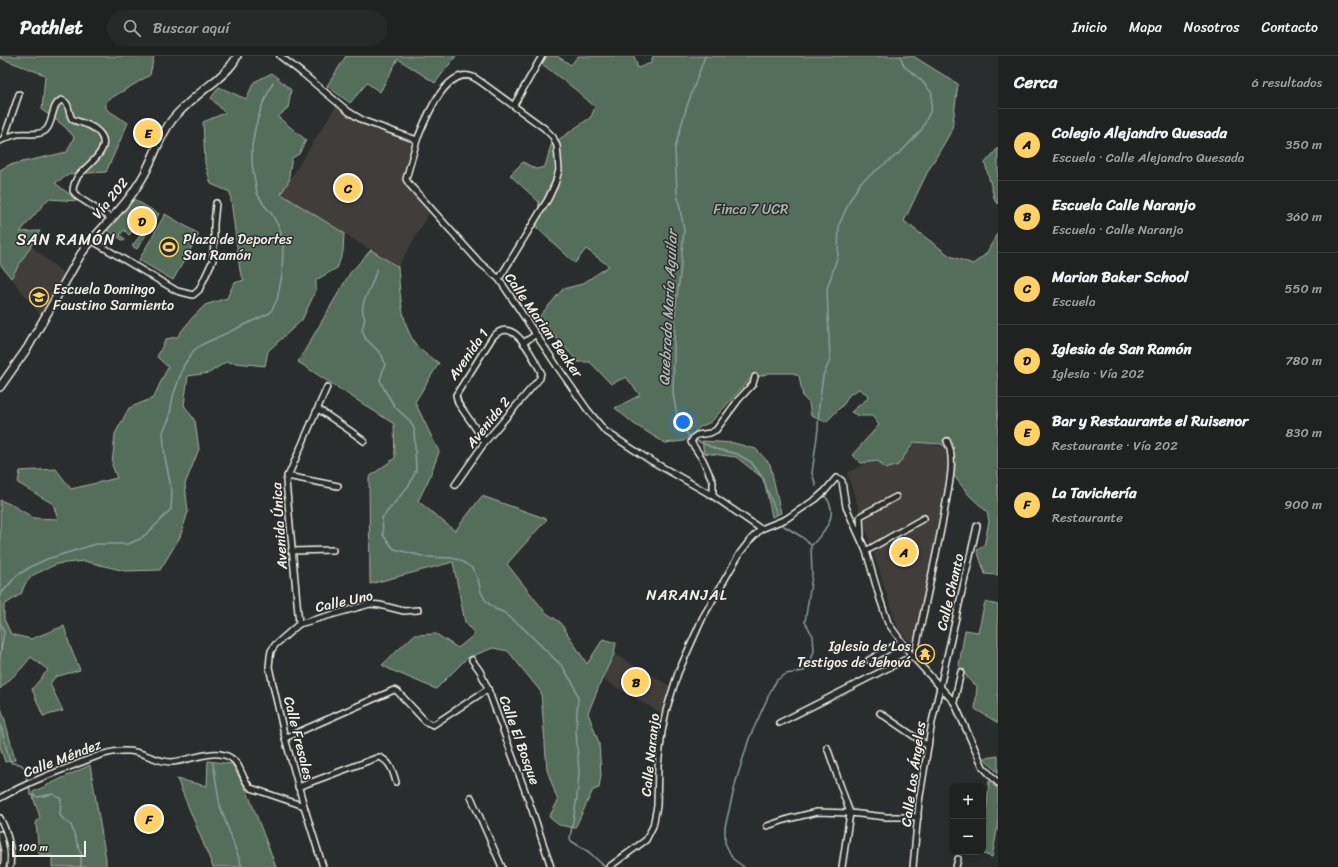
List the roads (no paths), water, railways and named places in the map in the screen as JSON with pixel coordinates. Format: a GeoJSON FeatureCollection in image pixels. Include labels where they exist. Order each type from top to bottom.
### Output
{"type":"FeatureCollection","features":[{"type":"Feature","properties":{"kind":"main road","name":"Vía 202"},"geometry":{"type":"LineString","coordinates":[[0,387],[28,347],[74,266],[91,240],[124,205],[134,191],[148,169],[163,136],[172,121],[184,107],[231,66],[237,56]]}},
{"type":"Feature","properties":{"kind":"street"},"geometry":{"type":"LineString","coordinates":[[280,56],[354,115],[364,121],[417,140],[428,112],[439,95],[456,78],[463,76],[472,76],[514,105],[544,128],[553,137],[557,146],[559,170],[555,184],[548,199],[499,279]]}},
{"type":"Feature","properties":{"kind":"street"},"geometry":{"type":"LineString","coordinates":[[514,105],[542,56]]}},
{"type":"Feature","properties":{"kind":"street"},"geometry":{"type":"LineString","coordinates":[[2,140],[19,94]]}},
{"type":"Feature","properties":{"kind":"street"},"geometry":{"type":"LineString","coordinates":[[2,140],[17,134],[42,133],[46,131],[49,126],[52,113],[58,102],[61,100],[66,101],[68,104],[69,115],[72,119],[95,128],[102,137],[103,143],[97,158],[77,177],[73,191],[78,197],[111,218]]}},
{"type":"Feature","properties":{"kind":"street","name":"Calle Marian Beaker"},"geometry":{"type":"LineString","coordinates":[[417,140],[406,179],[409,184],[480,263],[499,279],[535,335],[587,409],[605,431],[627,447],[713,496],[762,529]]}},
{"type":"Feature","properties":{"kind":"street"},"geometry":{"type":"LineString","coordinates":[[91,240],[176,291],[193,295],[199,290],[213,260],[216,203]]}},
{"type":"Feature","properties":{"kind":"street","name":"Avenida 1"},"geometry":{"type":"LineString","coordinates":[[485,442],[458,403],[456,394],[496,333],[503,330],[513,332],[523,343]]}},
{"type":"Feature","properties":{"kind":"street"},"geometry":{"type":"LineString","coordinates":[[523,343],[535,335]]}},
{"type":"Feature","properties":{"kind":"street","name":"Avenida 2"},"geometry":{"type":"LineString","coordinates":[[454,485],[485,442],[542,374],[523,343]]}},
{"type":"Feature","properties":{"kind":"street"},"geometry":{"type":"LineString","coordinates":[[713,496],[713,482],[703,460],[691,442],[692,439],[697,435],[710,433],[716,430],[739,399],[753,384],[755,377]]}},
{"type":"Feature","properties":{"kind":"street","name":"Avenida Única"},"geometry":{"type":"LineString","coordinates":[[299,624],[291,551],[286,485],[287,476],[327,387]]}},
{"type":"Feature","properties":{"kind":"street"},"geometry":{"type":"LineString","coordinates":[[318,409],[364,441]]}},
{"type":"Feature","properties":{"kind":"street"},"geometry":{"type":"LineString","coordinates":[[913,657],[936,560],[950,476],[951,455],[947,441]]}},
{"type":"Feature","properties":{"kind":"street"},"geometry":{"type":"LineString","coordinates":[[287,476],[338,486]]}},
{"type":"Feature","properties":{"kind":"street"},"geometry":{"type":"LineString","coordinates":[[762,529],[786,519],[803,508],[825,491],[834,480],[838,478],[842,481],[846,507],[866,551],[888,623],[913,657],[954,702],[983,767],[998,783]]}},
{"type":"Feature","properties":{"kind":"street"},"geometry":{"type":"LineString","coordinates":[[861,539],[860,518],[862,515],[896,497]]}},
{"type":"Feature","properties":{"kind":"street"},"geometry":{"type":"LineString","coordinates":[[866,551],[924,518]]}},
{"type":"Feature","properties":{"kind":"street","name":"Calle Chanto"},"geometry":{"type":"LineString","coordinates":[[941,686],[977,526]]}},
{"type":"Feature","properties":{"kind":"street","name":"Calle Naranjo"},"geometry":{"type":"LineString","coordinates":[[609,867],[640,845],[649,835],[653,826],[657,806],[658,766],[662,732],[666,711],[678,673],[703,617],[740,552],[762,529]]}},
{"type":"Feature","properties":{"kind":"street"},"geometry":{"type":"LineString","coordinates":[[291,551],[333,550]]}},
{"type":"Feature","properties":{"kind":"street","name":"Calle Uno"},"geometry":{"type":"LineString","coordinates":[[299,624],[370,604],[404,611],[418,610]]}},
{"type":"Feature","properties":{"kind":"street","name":"Calle Fresales"},"geometry":{"type":"LineString","coordinates":[[299,624],[275,645],[271,651],[269,668],[298,787],[323,867]]}},
{"type":"Feature","properties":{"kind":"street"},"geometry":{"type":"LineString","coordinates":[[869,660],[901,642]]}},
{"type":"Feature","properties":{"kind":"street"},"geometry":{"type":"LineString","coordinates":[[779,723],[913,657]]}},
{"type":"Feature","properties":{"kind":"street"},"geometry":{"type":"LineString","coordinates":[[472,660],[480,671],[488,689]]}},
{"type":"Feature","properties":{"kind":"street"},"geometry":{"type":"LineString","coordinates":[[954,702],[962,672]]}},
{"type":"Feature","properties":{"kind":"street","name":"Calle Los Ángeles"},"geometry":{"type":"LineString","coordinates":[[913,867],[919,802],[932,722],[941,686]]}},
{"type":"Feature","properties":{"kind":"street","name":"Calle El Bosque"},"geometry":{"type":"LineString","coordinates":[[285,738],[394,690],[397,691],[426,722],[433,725],[488,689],[551,867]]}},
{"type":"Feature","properties":{"kind":"street"},"geometry":{"type":"LineString","coordinates":[[880,713],[928,746]]}},
{"type":"Feature","properties":{"kind":"street"},"geometry":{"type":"LineString","coordinates":[[827,747],[850,813],[842,867]]}},
{"type":"Feature","properties":{"kind":"street","name":"Calle Méndez"},"geometry":{"type":"LineString","coordinates":[[0,798],[32,781],[103,754],[130,750],[171,762],[211,754],[221,754],[232,759],[239,766],[246,783],[251,788],[304,806]]}},
{"type":"Feature","properties":{"kind":"street"},"geometry":{"type":"LineString","coordinates":[[298,787],[379,757],[388,763],[396,782]]}},
{"type":"Feature","properties":{"kind":"street"},"geometry":{"type":"LineString","coordinates":[[471,797],[502,867]]}},
{"type":"Feature","properties":{"kind":"street"},"geometry":{"type":"LineString","coordinates":[[767,826],[788,818],[817,812],[850,813],[886,817],[918,817]]}},
{"type":"Feature","properties":{"kind":"street"},"geometry":{"type":"LineString","coordinates":[[0,818],[11,850],[10,867]]}},
{"type":"Feature","properties":{"kind":"street"},"geometry":{"type":"LineString","coordinates":[[0,834],[5,860],[3,867]]}},
{"type":"Feature","properties":{"kind":"street"},"geometry":{"type":"LineString","coordinates":[[956,867],[958,859]]}},
{"type":"Feature","properties":{"kind":"waterway","name":"Quebrada María Aguilar"},"geometry":{"type":"LineString","coordinates":[[691,439],[678,420],[673,394],[675,311],[684,230],[677,193],[675,148],[686,109],[705,56]]}},
{"type":"Feature","properties":{"kind":"waterway"},"geometry":{"type":"LineString","coordinates":[[816,486],[812,473],[818,429],[819,405],[823,376],[830,360],[827,289],[838,255],[839,225],[850,200],[861,182],[902,151],[922,129],[931,110],[932,93],[921,80],[904,66],[900,56]]}},
{"type":"Feature","properties":{"kind":"waterway"},"geometry":{"type":"LineString","coordinates":[[0,598],[1,594],[16,576],[32,566],[47,559],[96,544],[128,544],[140,539],[171,509],[172,492],[165,458],[163,432],[169,419],[173,396],[184,365],[194,350],[203,344],[270,313],[277,300],[282,275],[283,244],[280,229],[257,193],[252,164],[252,146],[255,129],[261,108],[273,82]]}},
{"type":"Feature","properties":{"kind":"waterway"},"geometry":{"type":"LineString","coordinates":[[377,269],[363,303],[363,315],[365,319],[362,329],[365,338],[382,355],[385,364],[380,380],[384,389],[395,407],[409,420],[414,428],[416,470],[410,484],[382,518],[383,535],[394,549],[426,557],[451,558],[460,560],[472,568],[478,579],[481,592],[486,601],[495,609],[503,612],[521,626],[562,666],[574,685],[578,697],[576,730],[579,773],[577,798],[570,838],[571,841],[589,852],[605,867]]}},
{"type":"Feature","properties":{"kind":"waterway","name":"Quebrada María Aguilar"},"geometry":{"type":"LineString","coordinates":[[695,440],[716,449],[737,454],[751,462],[762,477],[777,514]]}},
{"type":"Feature","properties":{"kind":"waterway"},"geometry":{"type":"LineString","coordinates":[[812,545],[826,528],[831,515],[829,502],[824,495]]}},
{"type":"Feature","properties":{"kind":"waterway","name":"Quebrada María Aguilar"},"geometry":{"type":"LineString","coordinates":[[744,867],[733,859],[725,843],[725,827],[736,781],[749,739],[777,680],[786,674],[804,671],[810,663],[814,651],[813,636],[805,622],[812,576],[811,545],[802,537],[784,526],[782,522]]}},
{"type":"Feature","properties":{"kind":"waterway"},"geometry":{"type":"LineString","coordinates":[[0,622],[4,632],[0,657]]}},
{"type":"Feature","properties":{"kind":"waterway"},"geometry":{"type":"LineString","coordinates":[[0,722],[9,759],[12,763],[20,764],[24,767],[31,795],[38,797],[53,794],[61,799],[60,815],[71,825],[81,854],[81,867]]}},
{"type":"Feature","properties":{"kind":"waterway"},"geometry":{"type":"LineString","coordinates":[[213,763],[220,806],[242,867]]}},
{"type":"Feature","properties":{"kind":"place","name":"Bar y Restaurante el Ruisenor"},"geometry":{"type":"Point","coordinates":[148,133]}},
{"type":"Feature","properties":{"kind":"place","name":"Marian Baker School"},"geometry":{"type":"Point","coordinates":[348,188]}},
{"type":"Feature","properties":{"kind":"place","name":"Iglesia de San Ramón"},"geometry":{"type":"Point","coordinates":[142,221]}},
{"type":"Feature","properties":{"kind":"place","name":"Plaza de Deportes San Ramón"},"geometry":{"type":"Point","coordinates":[169,247]}},
{"type":"Feature","properties":{"kind":"place","name":"Escuela Domingo Faustino Sarmiento"},"geometry":{"type":"Point","coordinates":[39,297]}},
{"type":"Feature","properties":{"kind":"place","name":"Colegio Alejandro Quesada"},"geometry":{"type":"Point","coordinates":[904,552]}},
{"type":"Feature","properties":{"kind":"place","name":"Iglesia de Los Testigos de Jehová"},"geometry":{"type":"Point","coordinates":[925,654]}},
{"type":"Feature","properties":{"kind":"place","name":"Escuela Calle Naranjo"},"geometry":{"type":"Point","coordinates":[636,682]}},
{"type":"Feature","properties":{"kind":"place","name":"La Tavichería"},"geometry":{"type":"Point","coordinates":[149,819]}},
{"type":"Feature","properties":{"kind":"district","name":"SAN RAMÓN"},"geometry":{"type":"Point","coordinates":[66,239]}},
{"type":"Feature","properties":{"kind":"district","name":"NARANJAL"},"geometry":{"type":"Point","coordinates":[687,595]}},
{"type":"Feature","properties":{"kind":"park label","name":"Finca 7 UCR"},"geometry":{"type":"Point","coordinates":[751,209]}}]}
